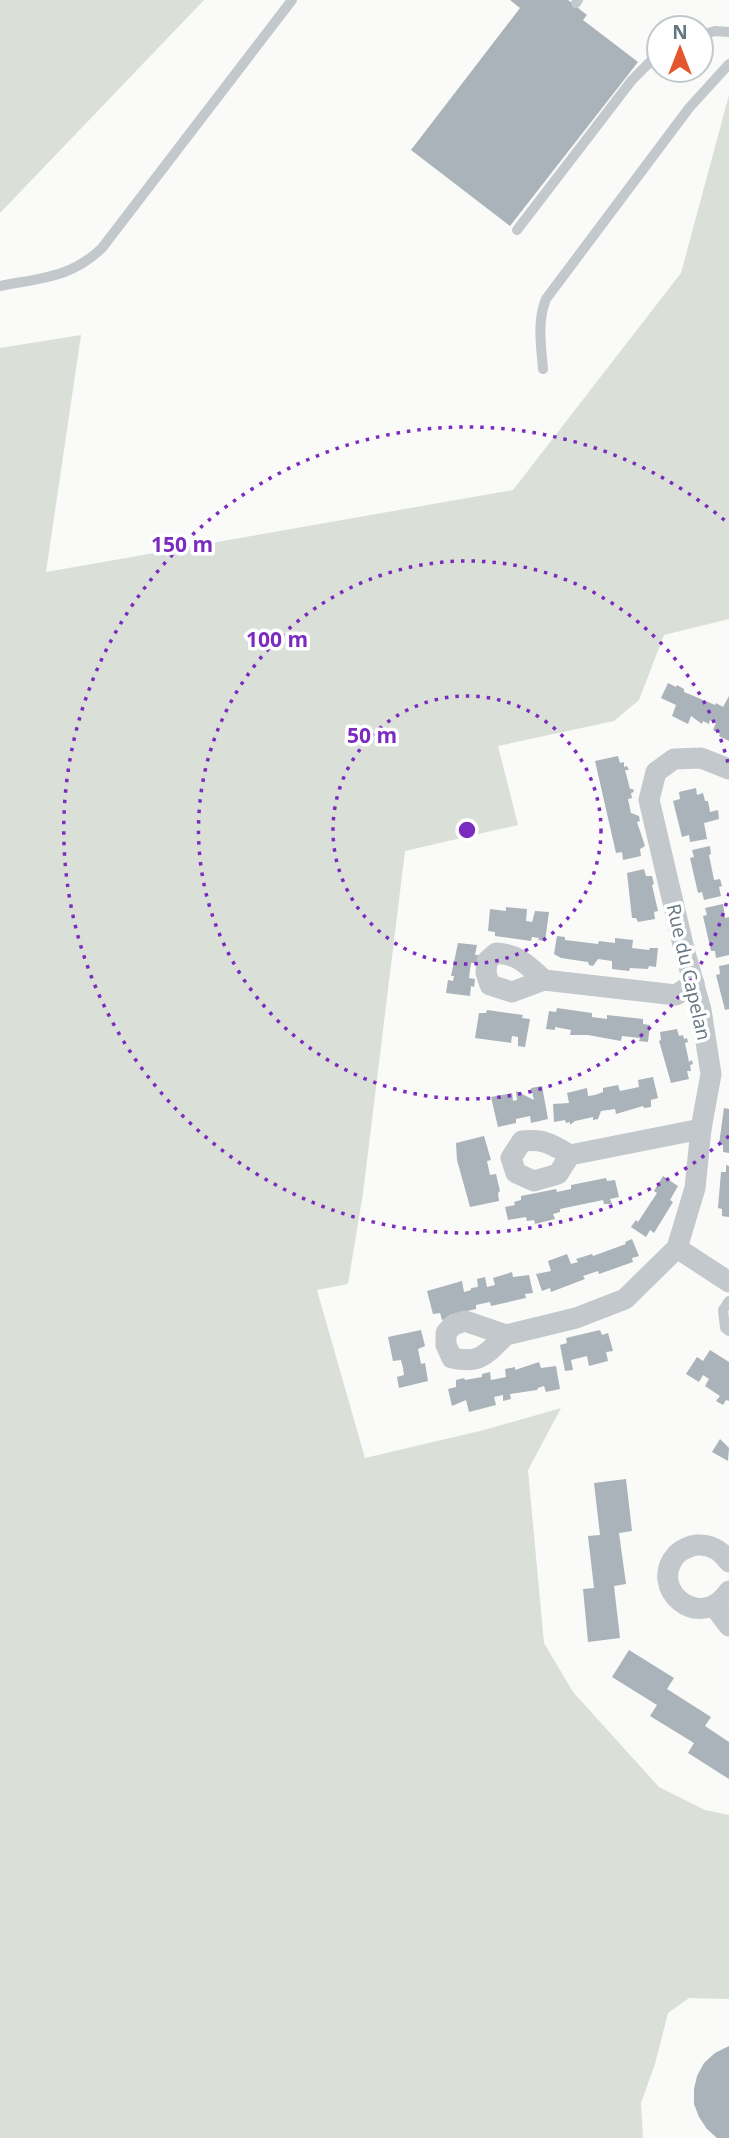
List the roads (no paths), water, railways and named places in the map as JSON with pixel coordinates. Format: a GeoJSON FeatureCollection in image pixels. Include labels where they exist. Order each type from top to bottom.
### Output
{"type":"FeatureCollection","features":[{"type":"Feature","properties":{"kind":"street","name":"Rue du Capelan"},"geometry":{"type":"LineString","coordinates":[[506,1335],[576,1318],[625,1299],[677,1248],[695,1188],[701,1129],[711,1074],[719,1060],[701,1010],[649,800],[656,772],[674,759],[701,758],[729,769]]}},
{"type":"Feature","properties":{"kind":"street"},"geometry":{"type":"LineString","coordinates":[[544,980],[676,995],[694,983]]}},
{"type":"Feature","properties":{"kind":"street"},"geometry":{"type":"LineString","coordinates":[[570,1155],[701,1129]]}},
{"type":"Feature","properties":{"kind":"street"},"geometry":{"type":"LineString","coordinates":[[677,1248],[729,1282]]}},
{"type":"Feature","properties":{"kind":"street"},"geometry":{"type":"LineString","coordinates":[[729,1562],[718,1549],[706,1545],[692,1545],[682,1550],[669,1567],[668,1578],[670,1589],[677,1599],[696,1609],[714,1606],[723,1600],[729,1591]]}},
{"type":"Feature","properties":{"kind":"street"},"geometry":{"type":"LineString","coordinates":[[714,1606],[729,1626]]}},
{"type":"Feature","properties":{"kind":"lane"},"geometry":{"type":"LineString","coordinates":[[0,286],[63,274],[88,262],[102,248],[292,0]]}},
{"type":"Feature","properties":{"kind":"lane"},"geometry":{"type":"LineString","coordinates":[[543,369],[540,329],[541,312],[546,299],[689,108],[729,64]]}},
{"type":"Feature","properties":{"kind":"lane"},"geometry":{"type":"LineString","coordinates":[[517,230],[632,80],[645,67]]}},
{"type":"Feature","properties":{"kind":"lane"},"geometry":{"type":"LineString","coordinates":[[729,1301],[723,1310],[725,1328],[729,1331]]}}]}
